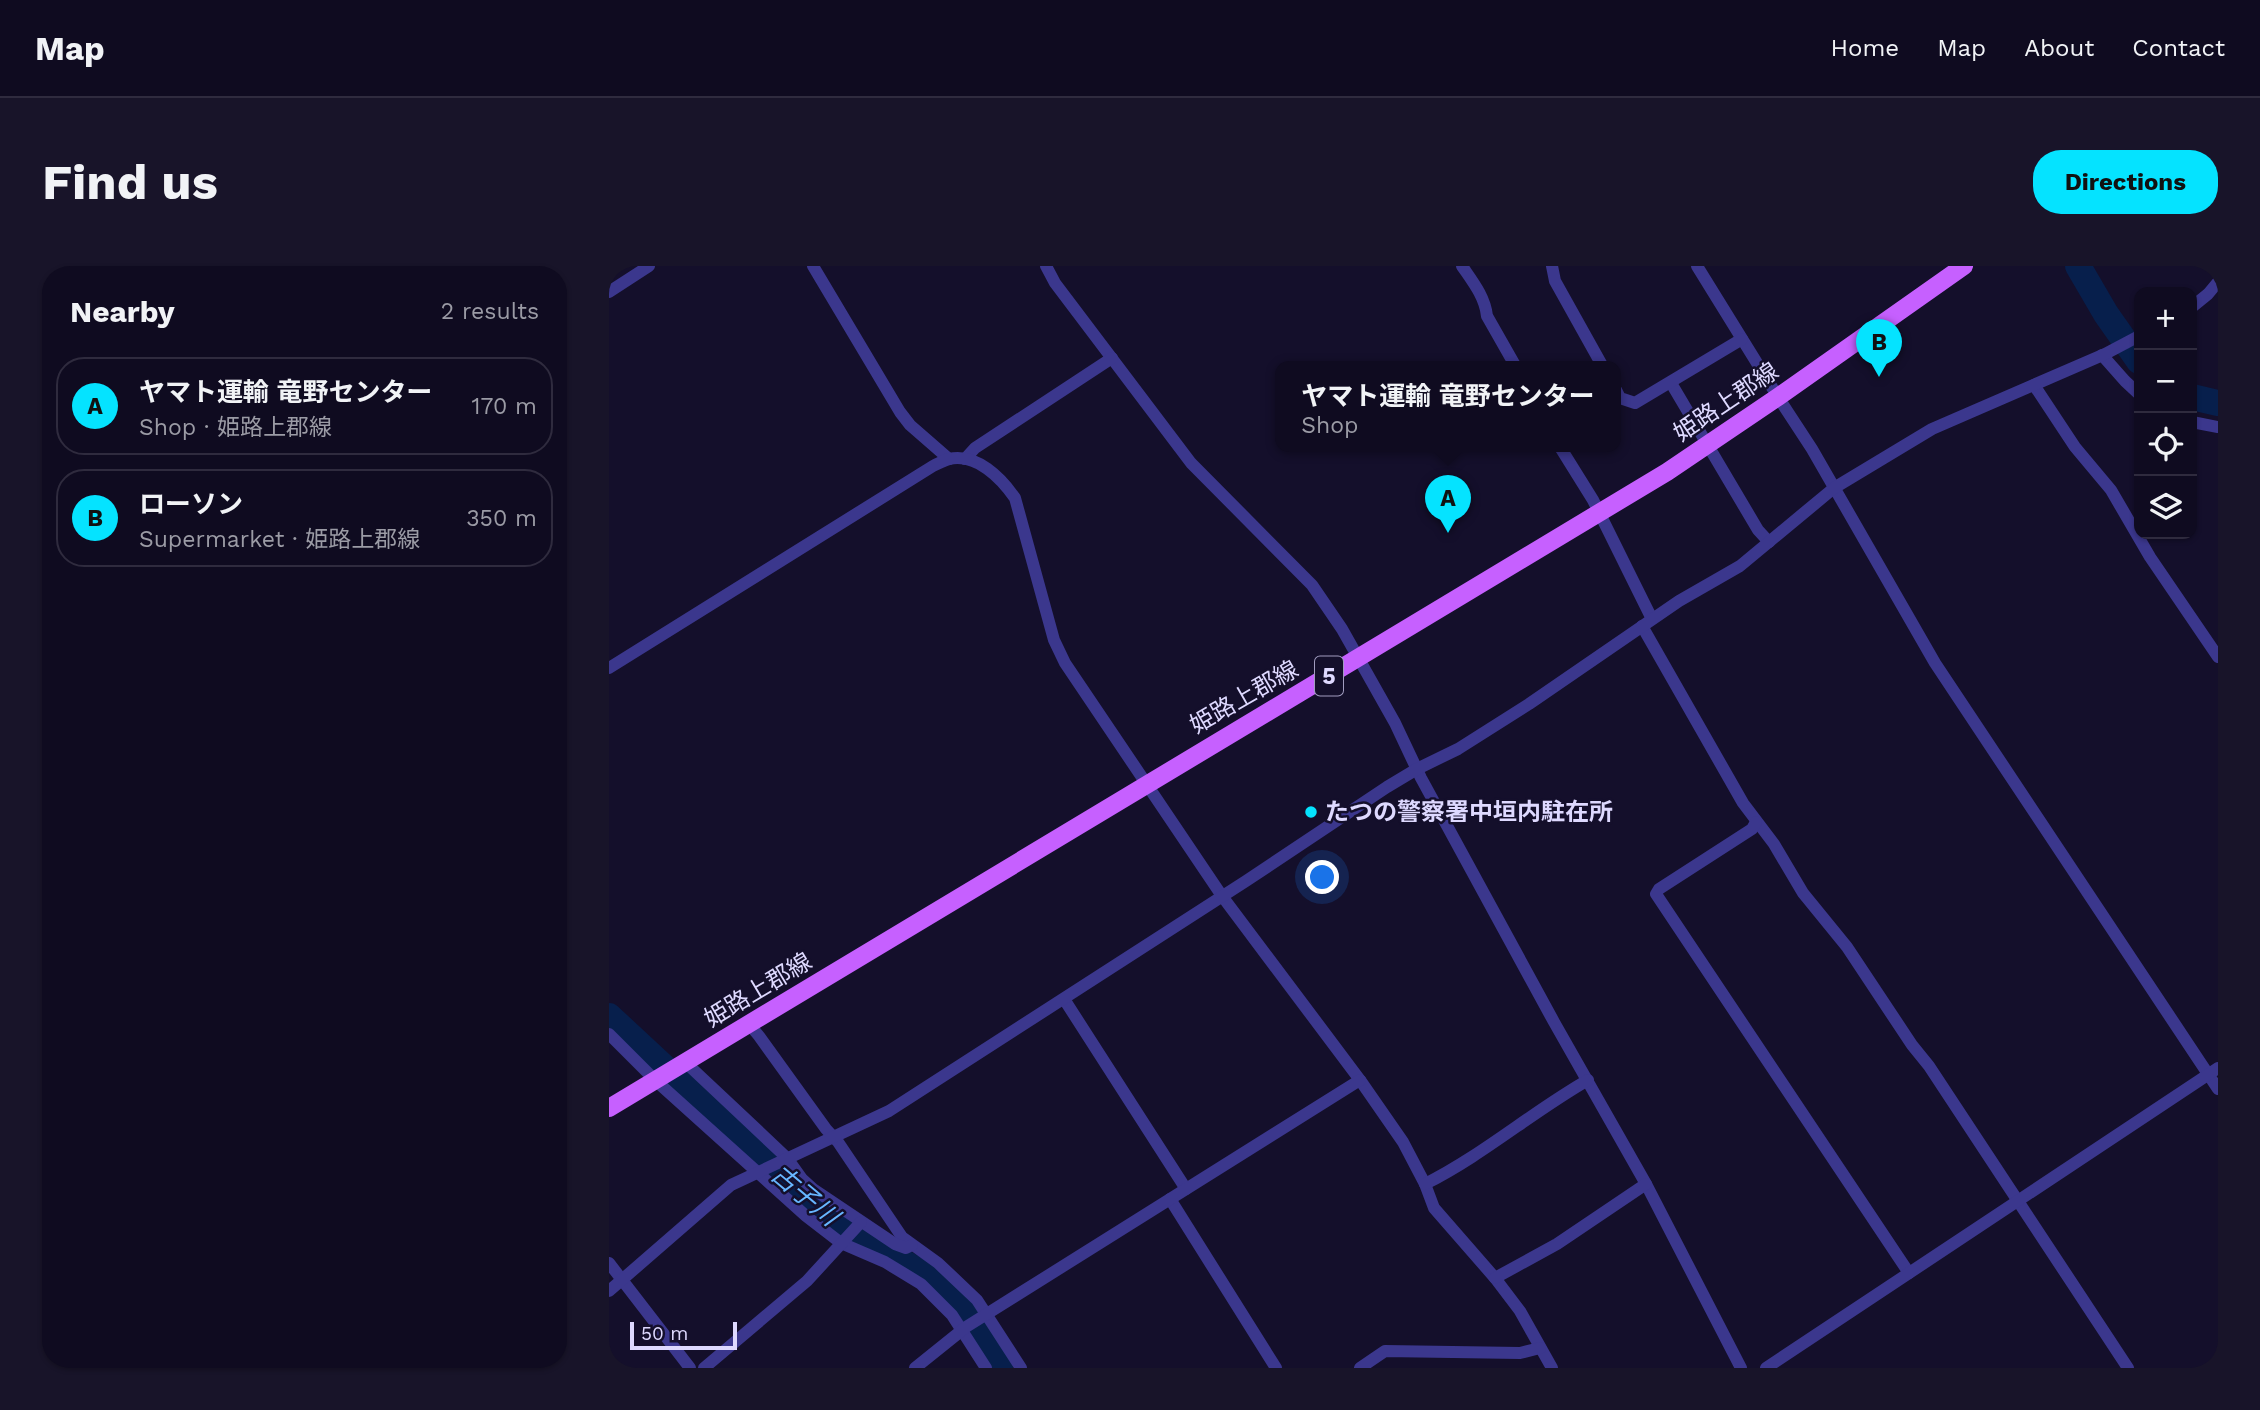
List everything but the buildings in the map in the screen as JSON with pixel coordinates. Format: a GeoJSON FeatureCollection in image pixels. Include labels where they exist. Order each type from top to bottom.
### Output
{"type":"FeatureCollection","features":[{"type":"Feature","properties":{"kind":"main road","name":"姫路上郡線"},"geometry":{"type":"LineString","coordinates":[[609,1108],[1599,514],[1708,445],[1964,266]]}},
{"type":"Feature","properties":{"kind":"street"},"geometry":{"type":"LineString","coordinates":[[609,292],[649,266]]}},
{"type":"Feature","properties":{"kind":"street"},"geometry":{"type":"LineString","coordinates":[[813,266],[900,412],[910,425],[949,459]]}},
{"type":"Feature","properties":{"kind":"street"},"geometry":{"type":"LineString","coordinates":[[1046,266],[1055,283],[1191,463],[1312,585],[1342,629],[1554,1022],[1646,1184],[1741,1368]]}},
{"type":"Feature","properties":{"kind":"street"},"geometry":{"type":"LineString","coordinates":[[1462,266],[1478,290],[1487,316],[1513,361]]}},
{"type":"Feature","properties":{"kind":"street"},"geometry":{"type":"LineString","coordinates":[[1552,266],[1555,281],[1600,361]]}},
{"type":"Feature","properties":{"kind":"street"},"geometry":{"type":"LineString","coordinates":[[1697,266],[1812,449],[1935,663],[2213,1071],[2218,1089]]}},
{"type":"Feature","properties":{"kind":"street"},"geometry":{"type":"LineString","coordinates":[[2213,298],[2218,282]]}},
{"type":"Feature","properties":{"kind":"street"},"geometry":{"type":"LineString","coordinates":[[1621,398],[1635,403],[1742,339]]}},
{"type":"Feature","properties":{"kind":"street"},"geometry":{"type":"LineString","coordinates":[[609,1290],[731,1185],[889,1111],[1417,769],[1468,743],[1647,623],[1740,566],[1834,488],[1932,429],[2134,339]]}},
{"type":"Feature","properties":{"kind":"street"},"geometry":{"type":"LineString","coordinates":[[2104,354],[2134,390]]}},
{"type":"Feature","properties":{"kind":"street"},"geometry":{"type":"LineString","coordinates":[[965,459],[975,448],[1112,358]]}},
{"type":"Feature","properties":{"kind":"street"},"geometry":{"type":"LineString","coordinates":[[1671,383],[1758,530],[1769,542]]}},
{"type":"Feature","properties":{"kind":"street"},"geometry":{"type":"LineString","coordinates":[[2034,385],[2075,447],[2111,491],[2150,557],[2218,657]]}},
{"type":"Feature","properties":{"kind":"street"},"geometry":{"type":"LineString","coordinates":[[2197,423],[2218,428]]}},
{"type":"Feature","properties":{"kind":"street"},"geometry":{"type":"LineString","coordinates":[[1563,452],[1599,514],[1686,706],[1756,822],[1774,844],[1803,893],[1823,915],[1863,970],[2128,1368]]}},
{"type":"Feature","properties":{"kind":"street"},"geometry":{"type":"LineString","coordinates":[[609,668],[933,466],[949,459],[965,459],[990,470],[1015,498],[1054,640],[1065,663],[1222,896],[1360,1080],[1403,1142],[1434,1208],[1495,1278],[1529,1325],[1552,1368]]}},
{"type":"Feature","properties":{"kind":"street"},"geometry":{"type":"LineString","coordinates":[[1756,822],[1752,829],[1658,889],[1656,894],[1909,1273]]}},
{"type":"Feature","properties":{"kind":"street"},"geometry":{"type":"LineString","coordinates":[[1064,999],[1186,1189]]}},
{"type":"Feature","properties":{"kind":"street"},"geometry":{"type":"LineString","coordinates":[[748,1024],[838,1142],[890,1223],[902,1237],[938,1263],[977,1300],[984,1316],[1021,1368]]}},
{"type":"Feature","properties":{"kind":"street"},"geometry":{"type":"LineString","coordinates":[[609,1034],[806,1216],[843,1241],[921,1284],[963,1329],[986,1368]]}},
{"type":"Feature","properties":{"kind":"street"},"geometry":{"type":"LineString","coordinates":[[682,1063],[813,1189],[895,1244],[907,1248],[912,1245]]}},
{"type":"Feature","properties":{"kind":"street"},"geometry":{"type":"LineString","coordinates":[[1766,1368],[2213,1071]]}},
{"type":"Feature","properties":{"kind":"street"},"geometry":{"type":"LineString","coordinates":[[915,1368],[963,1329],[1360,1080]]}},
{"type":"Feature","properties":{"kind":"street"},"geometry":{"type":"LineString","coordinates":[[1425,1184],[1495,1142],[1555,1098],[1588,1080]]}},
{"type":"Feature","properties":{"kind":"street"},"geometry":{"type":"LineString","coordinates":[[1495,1278],[1557,1244],[1646,1184]]}},
{"type":"Feature","properties":{"kind":"street"},"geometry":{"type":"LineString","coordinates":[[1170,1199],[1276,1368]]}},
{"type":"Feature","properties":{"kind":"street"},"geometry":{"type":"LineString","coordinates":[[704,1368],[807,1281],[860,1223]]}},
{"type":"Feature","properties":{"kind":"street"},"geometry":{"type":"LineString","coordinates":[[609,1263],[690,1368]]}},
{"type":"Feature","properties":{"kind":"street"},"geometry":{"type":"LineString","coordinates":[[1360,1368],[1385,1351],[1520,1353],[1540,1348]]}},
{"type":"Feature","properties":{"kind":"waterway"},"geometry":{"type":"LineString","coordinates":[[2078,266],[2106,314],[2134,354]]}},
{"type":"Feature","properties":{"kind":"waterway"},"geometry":{"type":"LineString","coordinates":[[2197,398],[2218,403]]}},
{"type":"Feature","properties":{"kind":"waterway","name":"古子川"},"geometry":{"type":"LineString","coordinates":[[609,1016],[804,1197],[840,1225],[944,1286],[969,1315],[1000,1368]]}},
{"type":"Feature","properties":{"kind":"place","name":"ローソン"},"geometry":{"type":"Point","coordinates":[1879,377]}},
{"type":"Feature","properties":{"kind":"place","name":"ヤマト運輸 竜野センター"},"geometry":{"type":"Point","coordinates":[1448,533]}},
{"type":"Feature","properties":{"kind":"place","name":"たつの警察署中垣内駐在所"},"geometry":{"type":"Point","coordinates":[1311,812]}}]}
